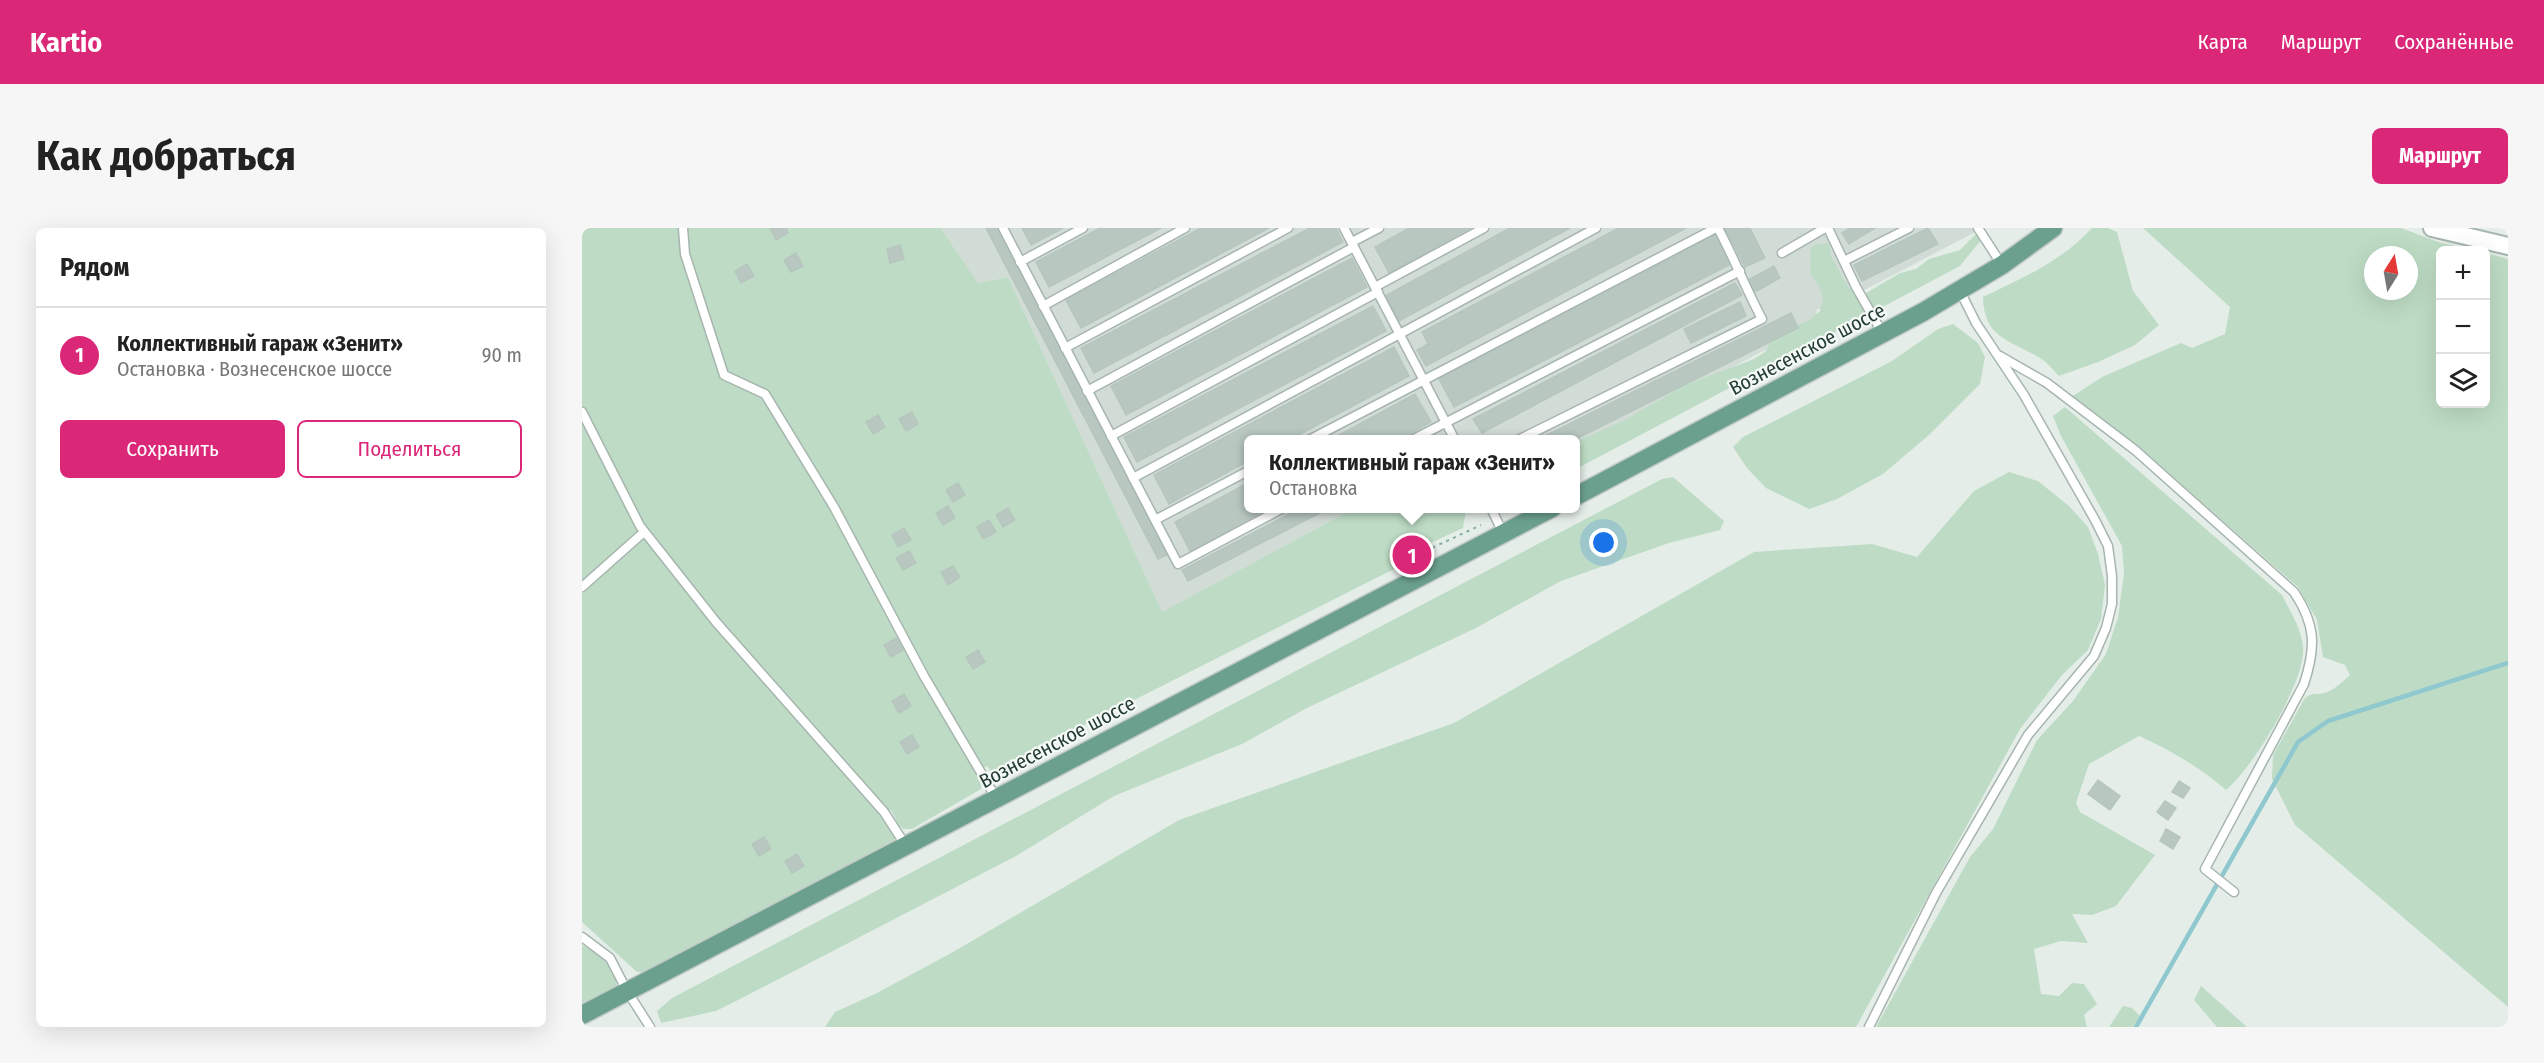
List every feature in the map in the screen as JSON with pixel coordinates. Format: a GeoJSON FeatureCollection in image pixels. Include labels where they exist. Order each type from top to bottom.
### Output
{"type":"FeatureCollection","features":[{"type":"Feature","properties":{"kind":"main road","name":"Вознесенское шоссе"},"geometry":{"type":"LineString","coordinates":[[1580,493],[1883,334],[2002,265],[2053,228]]}},
{"type":"Feature","properties":{"kind":"main road","name":"Вознесенское шоссе"},"geometry":{"type":"LineString","coordinates":[[582,1015],[996,799],[1500,526],[1538,513]]}},
{"type":"Feature","properties":{"kind":"street"},"geometry":{"type":"LineString","coordinates":[[2432,228],[2508,246]]}},
{"type":"Feature","properties":{"kind":"lane"},"geometry":{"type":"LineString","coordinates":[[683,228],[685,254],[724,375],[765,394],[834,507],[924,676],[996,799]]}},
{"type":"Feature","properties":{"kind":"lane"},"geometry":{"type":"LineString","coordinates":[[1003,228],[1178,564],[1274,513]]}},
{"type":"Feature","properties":{"kind":"lane"},"geometry":{"type":"LineString","coordinates":[[1020,262],[1083,228]]}},
{"type":"Feature","properties":{"kind":"lane"},"geometry":{"type":"LineString","coordinates":[[1043,306],[1185,228]]}},
{"type":"Feature","properties":{"kind":"lane"},"geometry":{"type":"LineString","coordinates":[[1065,348],[1288,228]]}},
{"type":"Feature","properties":{"kind":"lane"},"geometry":{"type":"LineString","coordinates":[[1344,228],[1452,435]]}},
{"type":"Feature","properties":{"kind":"lane"},"geometry":{"type":"LineString","coordinates":[[1087,391],[1353,245],[1379,228]]}},
{"type":"Feature","properties":{"kind":"lane"},"geometry":{"type":"LineString","coordinates":[[1111,436],[1484,228]]}},
{"type":"Feature","properties":{"kind":"lane"},"geometry":{"type":"LineString","coordinates":[[1133,478],[1596,228]]}},
{"type":"Feature","properties":{"kind":"lane"},"geometry":{"type":"LineString","coordinates":[[1318,435],[1717,228],[1762,319],[1528,435]]}},
{"type":"Feature","properties":{"kind":"lane"},"geometry":{"type":"LineString","coordinates":[[1782,253],[1826,228],[1883,334]]}},
{"type":"Feature","properties":{"kind":"lane"},"geometry":{"type":"LineString","coordinates":[[1845,261],[1909,228]]}},
{"type":"Feature","properties":{"kind":"lane"},"geometry":{"type":"LineString","coordinates":[[1978,228],[2002,265]]}},
{"type":"Feature","properties":{"kind":"lane"},"geometry":{"type":"LineString","coordinates":[[1421,435],[1740,271]]}},
{"type":"Feature","properties":{"kind":"lane"},"geometry":{"type":"LineString","coordinates":[[1869,1027],[1936,893],[2028,735],[2094,656],[2106,628],[2112,604],[2112,576],[2108,546],[2035,414],[1976,323],[1959,290]]}},
{"type":"Feature","properties":{"kind":"lane"},"geometry":{"type":"LineString","coordinates":[[1997,355],[2047,383],[2135,450],[2294,592],[2307,611],[2312,634],[2312,660],[2304,684],[2205,868],[2234,892]]}},
{"type":"Feature","properties":{"kind":"lane"},"geometry":{"type":"LineString","coordinates":[[582,412],[644,532],[716,622],[884,812],[906,846]]}},
{"type":"Feature","properties":{"kind":"lane"},"geometry":{"type":"LineString","coordinates":[[1155,520],[1244,473]]}},
{"type":"Feature","properties":{"kind":"lane"},"geometry":{"type":"LineString","coordinates":[[1494,513],[1500,526]]}},
{"type":"Feature","properties":{"kind":"lane"},"geometry":{"type":"LineString","coordinates":[[582,586],[644,532]]}},
{"type":"Feature","properties":{"kind":"lane"},"geometry":{"type":"LineString","coordinates":[[582,937],[610,958],[627,992],[650,1027]]}},
{"type":"Feature","properties":{"kind":"path"},"geometry":{"type":"LineString","coordinates":[[1419,554],[1500,526]]}},
{"type":"Feature","properties":{"kind":"shaded area"},"geometry":{"type":"Polygon","coordinates":[[[941,228],[1983,228],[1828,309],[1817,309],[1814,324],[1580,448],[1580,435],[1244,435],[1244,513],[1346,513],[1162,613],[1008,277],[978,283],[941,228]]]}},
{"type":"Feature","properties":{"kind":"green space"},"geometry":{"type":"Polygon","coordinates":[[[582,228],[941,228],[978,283],[1008,277],[1162,612],[1346,513],[1465,513],[1463,528],[1424,546],[1413,543],[1406,548],[1405,559],[1394,569],[991,772],[987,766],[977,771],[981,789],[912,829],[899,826],[891,810],[882,815],[896,839],[645,972],[637,972],[582,922],[582,228]]]}},
{"type":"Feature","properties":{"kind":"green space"},"geometry":{"type":"Polygon","coordinates":[[[2092,228],[2108,228],[2117,232],[2133,291],[2159,325],[2135,345],[2059,376],[2043,360],[2002,338],[1995,331],[1985,312],[1983,297],[2027,276],[2055,259],[2092,228]]]}},
{"type":"Feature","properties":{"kind":"green space"},"geometry":{"type":"Polygon","coordinates":[[[2143,228],[2401,228],[2455,246],[2436,246],[2436,408],[2490,408],[2490,254],[2508,259],[2508,1007],[2295,825],[2272,779],[2273,755],[2305,698],[2332,690],[2350,675],[2345,665],[2323,657],[2317,620],[2298,587],[2138,446],[2073,396],[2102,377],[2181,343],[2192,348],[2225,334],[2230,307],[2143,228]]]}},
{"type":"Feature","properties":{"kind":"green space"},"geometry":{"type":"Polygon","coordinates":[[[1976,234],[1981,240],[1960,266],[1580,467],[1580,440],[1625,420],[1685,385],[1754,359],[1765,352],[1772,340],[1783,332],[1809,320],[1820,311],[1823,298],[1819,286],[1810,274],[1811,248],[1816,244],[1829,243],[1831,256],[1848,287],[1861,296],[1900,273],[1916,269],[1929,259],[1960,250],[1976,234]]]}},
{"type":"Feature","properties":{"kind":"green space"},"geometry":{"type":"Polygon","coordinates":[[[1953,324],[1978,343],[1985,357],[1980,384],[1929,435],[1883,474],[1837,499],[1809,509],[1766,488],[1747,468],[1733,447],[1743,437],[1892,361],[1938,329],[1953,324]]]}},
{"type":"Feature","properties":{"kind":"green space"},"geometry":{"type":"Polygon","coordinates":[[[2065,407],[2282,595],[2302,639],[2302,661],[2296,680],[2276,723],[2250,763],[2226,790],[2185,760],[2139,736],[2089,764],[2076,803],[2080,812],[2155,855],[2116,906],[2092,915],[2072,914],[2088,943],[2061,941],[2034,949],[2041,994],[2059,996],[2072,983],[2084,984],[2097,1004],[2084,1015],[2087,1027],[1876,1027],[1970,857],[1993,829],[2037,740],[2073,701],[2106,654],[2118,617],[2124,574],[2122,546],[2061,436],[2053,416],[2065,407]]]}},
{"type":"Feature","properties":{"kind":"green space"},"geometry":{"type":"Polygon","coordinates":[[[2009,472],[2038,481],[2069,506],[2088,527],[2098,554],[2105,585],[2101,619],[2088,650],[2062,675],[2020,729],[1856,1027],[825,1027],[835,1012],[877,993],[953,952],[1179,820],[1454,723],[1754,552],[1872,544],[1917,557],[1974,491],[2009,472]]]}},
{"type":"Feature","properties":{"kind":"green space"},"geometry":{"type":"Polygon","coordinates":[[[1673,477],[1724,521],[1720,530],[1669,543],[1561,581],[1476,628],[1307,708],[1242,744],[1114,796],[1016,856],[716,1011],[661,1023],[657,1011],[672,998],[1662,479],[1673,477]]]}},
{"type":"Feature","properties":{"kind":"green space"},"geometry":{"type":"Polygon","coordinates":[[[582,945],[601,957],[610,966],[617,987],[582,1005],[582,945]]]}},
{"type":"Feature","properties":{"kind":"green space"},"geometry":{"type":"Polygon","coordinates":[[[2201,986],[2247,1027],[2217,1027],[2194,1000],[2201,986]]]}},
{"type":"Feature","properties":{"kind":"green space"},"geometry":{"type":"Polygon","coordinates":[[[2123,1006],[2132,1008],[2140,1016],[2133,1027],[2109,1027],[2123,1006]]]}},
{"type":"Feature","properties":{"kind":"building"},"geometry":{"type":"Polygon","coordinates":[[[770,228],[786,228],[788,233],[776,240],[770,228]]]}},
{"type":"Feature","properties":{"kind":"building"},"geometry":{"type":"Polygon","coordinates":[[[986,228],[1000,228],[1169,554],[1158,559],[986,228]]]}},
{"type":"Feature","properties":{"kind":"building"},"geometry":{"type":"Polygon","coordinates":[[[1022,228],[1063,228],[1031,245],[1022,228]]]}},
{"type":"Feature","properties":{"kind":"building"},"geometry":{"type":"Polygon","coordinates":[[[1100,228],[1161,228],[1049,287],[1036,262],[1100,228]]]}},
{"type":"Feature","properties":{"kind":"building"},"geometry":{"type":"Polygon","coordinates":[[[1201,228],[1269,228],[1081,328],[1066,300],[1201,228]]]}},
{"type":"Feature","properties":{"kind":"building"},"geometry":{"type":"Polygon","coordinates":[[[1310,228],[1336,228],[1343,242],[1094,373],[1081,348],[1310,228]]]}},
{"type":"Feature","properties":{"kind":"building"},"geometry":{"type":"Polygon","coordinates":[[[1409,228],[1470,228],[1389,273],[1375,247],[1409,228]]]}},
{"type":"Feature","properties":{"kind":"building"},"geometry":{"type":"Polygon","coordinates":[[[1510,228],[1570,228],[1399,321],[1385,296],[1510,228]]]}},
{"type":"Feature","properties":{"kind":"building"},"geometry":{"type":"Polygon","coordinates":[[[1619,228],[1686,228],[1426,366],[1417,350],[1428,344],[1422,332],[1619,228]]]}},
{"type":"Feature","properties":{"kind":"building"},"geometry":{"type":"Polygon","coordinates":[[[1725,228],[1750,228],[1765,258],[1745,267],[1725,228]]]}},
{"type":"Feature","properties":{"kind":"building"},"geometry":{"type":"Polygon","coordinates":[[[1850,228],[1875,228],[1849,244],[1842,233],[1850,228]]]}},
{"type":"Feature","properties":{"kind":"building"},"geometry":{"type":"Polygon","coordinates":[[[1928,228],[1938,244],[1862,281],[1854,265],[1928,228]]]}},
{"type":"Feature","properties":{"kind":"building"},"geometry":{"type":"Polygon","coordinates":[[[1716,235],[1731,264],[1454,407],[1439,379],[1716,235]]]}},
{"type":"Feature","properties":{"kind":"building"},"geometry":{"type":"Polygon","coordinates":[[[900,245],[904,259],[890,263],[887,249],[900,245]]]}},
{"type":"Feature","properties":{"kind":"building"},"geometry":{"type":"Polygon","coordinates":[[[796,253],[803,266],[791,272],[784,260],[796,253]]]}},
{"type":"Feature","properties":{"kind":"building"},"geometry":{"type":"Polygon","coordinates":[[[1352,258],[1367,287],[1126,415],[1111,386],[1352,258]]]}},
{"type":"Feature","properties":{"kind":"building"},"geometry":{"type":"Polygon","coordinates":[[[747,264],[754,276],[741,283],[735,271],[747,264]]]}},
{"type":"Feature","properties":{"kind":"building"},"geometry":{"type":"Polygon","coordinates":[[[1774,266],[1780,278],[1755,292],[1748,280],[1774,266]]]}},
{"type":"Feature","properties":{"kind":"building"},"geometry":{"type":"Polygon","coordinates":[[[1735,283],[1742,295],[1482,433],[1473,419],[1735,283]]]}},
{"type":"Feature","properties":{"kind":"building"},"geometry":{"type":"Polygon","coordinates":[[[1740,302],[1746,316],[1691,343],[1684,329],[1740,302]]]}},
{"type":"Feature","properties":{"kind":"building"},"geometry":{"type":"Polygon","coordinates":[[[1373,306],[1386,331],[1137,462],[1124,437],[1373,306]]]}},
{"type":"Feature","properties":{"kind":"building"},"geometry":{"type":"Polygon","coordinates":[[[1791,313],[1798,328],[1580,437],[1580,435],[1547,435],[1791,313]]]}},
{"type":"Feature","properties":{"kind":"building"},"geometry":{"type":"Polygon","coordinates":[[[1394,347],[1409,376],[1298,435],[1244,435],[1244,463],[1169,504],[1154,475],[1394,347]]]}},
{"type":"Feature","properties":{"kind":"building"},"geometry":{"type":"Polygon","coordinates":[[[1415,394],[1431,422],[1407,435],[1339,435],[1415,394]]]}},
{"type":"Feature","properties":{"kind":"building"},"geometry":{"type":"Polygon","coordinates":[[[912,412],[918,424],[906,431],[899,419],[912,412]]]}},
{"type":"Feature","properties":{"kind":"building"},"geometry":{"type":"Polygon","coordinates":[[[878,415],[885,427],[873,434],[866,422],[878,415]]]}},
{"type":"Feature","properties":{"kind":"building"},"geometry":{"type":"Polygon","coordinates":[[[958,483],[965,495],[953,502],[946,490],[958,483]]]}},
{"type":"Feature","properties":{"kind":"building"},"geometry":{"type":"Polygon","coordinates":[[[1244,485],[1244,513],[1260,513],[1190,551],[1175,522],[1244,485]]]}},
{"type":"Feature","properties":{"kind":"building"},"geometry":{"type":"Polygon","coordinates":[[[948,506],[955,518],[943,525],[936,513],[948,506]]]}},
{"type":"Feature","properties":{"kind":"building"},"geometry":{"type":"Polygon","coordinates":[[[1008,508],[1015,520],[1003,527],[996,515],[1008,508]]]}},
{"type":"Feature","properties":{"kind":"building"},"geometry":{"type":"Polygon","coordinates":[[[1291,513],[1319,513],[1188,581],[1182,570],[1291,513]]]}},
{"type":"Feature","properties":{"kind":"building"},"geometry":{"type":"Polygon","coordinates":[[[989,520],[996,532],[983,539],[977,527],[989,520]]]}},
{"type":"Feature","properties":{"kind":"building"},"geometry":{"type":"Polygon","coordinates":[[[904,528],[911,540],[898,547],[892,535],[904,528]]]}},
{"type":"Feature","properties":{"kind":"building"},"geometry":{"type":"Polygon","coordinates":[[[909,551],[916,563],[903,570],[896,558],[909,551]]]}},
{"type":"Feature","properties":{"kind":"building"},"geometry":{"type":"Polygon","coordinates":[[[953,566],[960,577],[948,585],[941,572],[953,566]]]}},
{"type":"Feature","properties":{"kind":"building"},"geometry":{"type":"Polygon","coordinates":[[[896,638],[903,650],[891,657],[884,645],[896,638]]]}},
{"type":"Feature","properties":{"kind":"building"},"geometry":{"type":"Polygon","coordinates":[[[978,650],[985,662],[973,669],[966,657],[978,650]]]}},
{"type":"Feature","properties":{"kind":"building"},"geometry":{"type":"Polygon","coordinates":[[[904,694],[911,706],[899,713],[892,701],[904,694]]]}},
{"type":"Feature","properties":{"kind":"building"},"geometry":{"type":"Polygon","coordinates":[[[912,735],[919,747],[907,754],[900,742],[912,735]]]}},
{"type":"Feature","properties":{"kind":"building"},"geometry":{"type":"Polygon","coordinates":[[[2098,780],[2120,796],[2110,810],[2088,794],[2098,780]]]}},
{"type":"Feature","properties":{"kind":"building"},"geometry":{"type":"Polygon","coordinates":[[[2179,781],[2190,788],[2183,798],[2172,792],[2179,781]]]}},
{"type":"Feature","properties":{"kind":"building"},"geometry":{"type":"Polygon","coordinates":[[[2165,801],[2176,808],[2168,820],[2157,812],[2165,801]]]}},
{"type":"Feature","properties":{"kind":"building"},"geometry":{"type":"Polygon","coordinates":[[[2166,829],[2180,837],[2173,849],[2160,841],[2166,829]]]}},
{"type":"Feature","properties":{"kind":"building"},"geometry":{"type":"Polygon","coordinates":[[[764,837],[771,849],[759,856],[752,844],[764,837]]]}},
{"type":"Feature","properties":{"kind":"building"},"geometry":{"type":"Polygon","coordinates":[[[797,854],[804,866],[792,873],[785,861],[797,854]]]}},
{"type":"Feature","properties":{"kind":"waterway"},"geometry":{"type":"LineString","coordinates":[[2136,1027],[2298,742],[2328,721],[2508,663]]}},
{"type":"Feature","properties":{"kind":"place","name":"Коллективный гараж «Зенит»"},"geometry":{"type":"Point","coordinates":[1412,555]}}]}
